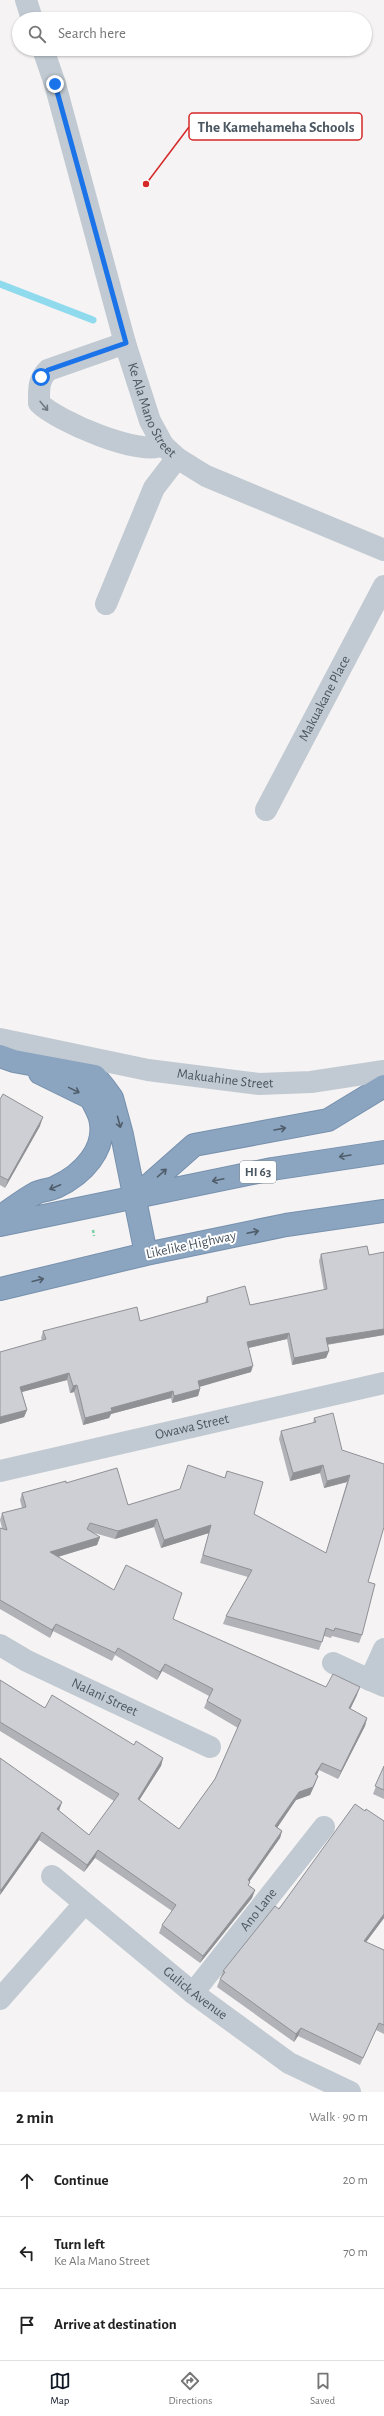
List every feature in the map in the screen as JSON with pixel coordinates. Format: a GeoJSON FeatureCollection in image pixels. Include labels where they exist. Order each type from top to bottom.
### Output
{"type":"FeatureCollection","features":[{"type":"Feature","properties":{"kind":"highway"},"geometry":{"type":"LineString","coordinates":[[7,1058],[95,1076],[112,1098],[146,1254]]}},
{"type":"Feature","properties":{"kind":"highway"},"geometry":{"type":"LineString","coordinates":[[0,1217],[37,1193],[55,1188],[73,1178],[93,1158],[101,1133],[100,1118],[91,1098],[7,1058]]}},
{"type":"Feature","properties":{"kind":"highway"},"geometry":{"type":"LineString","coordinates":[[133,1198],[194,1145],[328,1120],[384,1086]]}},
{"type":"Feature","properties":{"kind":"highway","name":"HI 63"},"geometry":{"type":"LineString","coordinates":[[0,1224],[272,1169],[384,1152]]}},
{"type":"Feature","properties":{"kind":"highway","name":"Likelike Highway"},"geometry":{"type":"LineString","coordinates":[[0,1290],[146,1254],[286,1225],[384,1211]]}},
{"type":"Feature","properties":{"kind":"street"},"geometry":{"type":"LineString","coordinates":[[26,0],[30,12]]}},
{"type":"Feature","properties":{"kind":"street","name":"Ke Ala Mano Street"},"geometry":{"type":"LineString","coordinates":[[45,56],[55,84],[126,343],[150,421],[170,451],[206,476],[384,550]]}},
{"type":"Feature","properties":{"kind":"street"},"geometry":{"type":"LineString","coordinates":[[106,604],[170,451],[123,442],[91,431],[48,412],[40,403],[39,387],[41,377],[48,370],[126,343]]}},
{"type":"Feature","properties":{"kind":"street","name":"Makuakane Place"},"geometry":{"type":"LineString","coordinates":[[266,810],[384,586]]}},
{"type":"Feature","properties":{"kind":"street","name":"Makuahine Street"},"geometry":{"type":"LineString","coordinates":[[0,1039],[148,1070],[259,1084],[311,1082],[384,1071]]}},
{"type":"Feature","properties":{"kind":"street","name":"Owawa Street"},"geometry":{"type":"LineString","coordinates":[[0,1471],[384,1382]]}},
{"type":"Feature","properties":{"kind":"street","name":"Nalani Street"},"geometry":{"type":"LineString","coordinates":[[0,1645],[27,1661],[210,1747]]}},
{"type":"Feature","properties":{"kind":"street"},"geometry":{"type":"LineString","coordinates":[[333,1663],[377,1683],[384,1649]]}},
{"type":"Feature","properties":{"kind":"street","name":"Ano Lane"},"geometry":{"type":"LineString","coordinates":[[193,1993],[324,1827]]}},
{"type":"Feature","properties":{"kind":"street","name":"Gulick Avenue"},"geometry":{"type":"LineString","coordinates":[[52,1876],[193,1993],[289,2063],[350,2092]]}},
{"type":"Feature","properties":{"kind":"street"},"geometry":{"type":"LineString","coordinates":[[0,1999],[84,1904]]}},
{"type":"Feature","properties":{"kind":"building"},"geometry":{"type":"Polygon","coordinates":[[[3,1094],[43,1117],[8,1180],[0,1176],[0,1099],[3,1094]]]}},
{"type":"Feature","properties":{"kind":"building"},"geometry":{"type":"Polygon","coordinates":[[[367,1246],[369,1255],[384,1252],[384,1329],[326,1338],[329,1351],[294,1358],[289,1333],[247,1342],[253,1366],[198,1381],[200,1389],[174,1396],[173,1391],[111,1408],[112,1411],[85,1418],[77,1385],[73,1386],[69,1373],[20,1387],[27,1410],[0,1417],[0,1352],[46,1339],[43,1331],[137,1307],[140,1321],[208,1302],[207,1297],[245,1286],[250,1305],[327,1289],[321,1254],[367,1246]]]}},
{"type":"Feature","properties":{"kind":"building"},"geometry":{"type":"Polygon","coordinates":[[[333,1413],[342,1450],[384,1464],[384,1527],[368,1582],[375,1584],[362,1635],[335,1628],[334,1631],[326,1628],[322,1642],[226,1616],[252,1570],[203,1555],[211,1525],[164,1540],[157,1519],[118,1531],[90,1523],[87,1529],[100,1537],[50,1552],[114,1590],[126,1565],[182,1593],[173,1619],[326,1687],[333,1674],[360,1687],[349,1708],[367,1718],[341,1771],[322,1763],[315,1774],[318,1776],[313,1787],[299,1792],[275,1826],[282,1831],[248,1880],[250,1882],[248,1885],[255,1890],[203,1956],[162,1925],[176,1905],[98,1850],[87,1865],[42,1832],[0,1890],[0,1758],[62,1802],[57,1809],[89,1835],[119,1794],[0,1722],[0,1680],[45,1708],[52,1695],[134,1745],[136,1741],[163,1758],[138,1799],[179,1829],[215,1779],[241,1720],[207,1701],[213,1689],[165,1664],[160,1672],[118,1648],[115,1653],[56,1624],[52,1630],[0,1600],[0,1528],[7,1530],[2,1513],[26,1507],[22,1493],[66,1481],[66,1483],[117,1468],[128,1505],[180,1489],[188,1465],[225,1478],[227,1471],[263,1482],[254,1514],[326,1553],[350,1475],[327,1481],[323,1465],[293,1473],[281,1431],[316,1422],[314,1418],[333,1413]]]}},
{"type":"Feature","properties":{"kind":"building"},"geometry":{"type":"Polygon","coordinates":[[[384,1766],[384,1790],[375,1786],[384,1766]]]}},
{"type":"Feature","properties":{"kind":"building"},"geometry":{"type":"Polygon","coordinates":[[[355,1804],[365,1811],[366,1809],[384,1821],[384,1914],[364,1941],[384,1950],[384,2025],[379,2023],[363,2058],[301,2028],[296,2034],[220,1979],[225,1972],[223,1971],[275,1906],[279,1909],[355,1804]]]}},
{"type":"Feature","properties":{"kind":"waterway"},"geometry":{"type":"LineString","coordinates":[[0,284],[93,320]]}},
{"type":"Feature","properties":{"kind":"place","name":"The Kamehameha Schools"},"geometry":{"type":"Point","coordinates":[146,184]}},
{"type":"Feature","properties":{"kind":"route"},"geometry":{"type":"LineString","coordinates":[[41,377],[48,370],[126,343],[55,84]]}}]}
